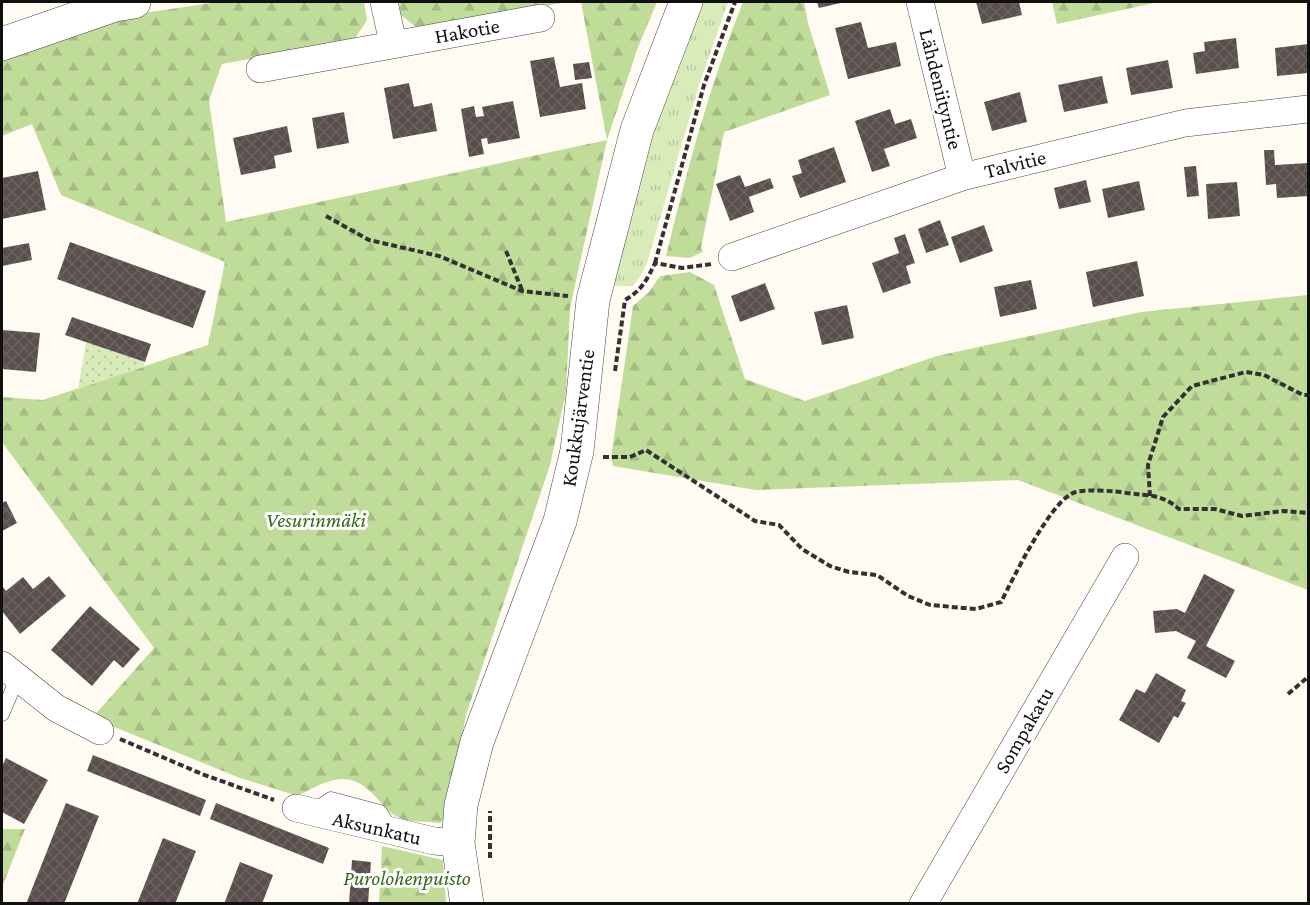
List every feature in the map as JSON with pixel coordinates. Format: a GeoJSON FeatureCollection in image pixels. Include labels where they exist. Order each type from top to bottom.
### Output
{"type":"FeatureCollection","features":[{"type":"Feature","properties":{"kind":"street"},"geometry":{"type":"LineString","coordinates":[[2,44],[115,5],[134,2]]}},
{"type":"Feature","properties":{"kind":"street"},"geometry":{"type":"LineString","coordinates":[[384,2],[393,43]]}},
{"type":"Feature","properties":{"kind":"street","name":"Koukkujärventie"},"geometry":{"type":"LineString","coordinates":[[467,903],[458,843],[461,805],[477,742],[560,521],[577,451],[593,300],[638,130],[686,2]]}},
{"type":"Feature","properties":{"kind":"street","name":"Lähdeniityntie"},"geometry":{"type":"LineString","coordinates":[[920,2],[962,177]]}},
{"type":"Feature","properties":{"kind":"street","name":"Hakotie"},"geometry":{"type":"LineString","coordinates":[[260,69],[393,43],[541,18]]}},
{"type":"Feature","properties":{"kind":"street","name":"Talvitie"},"geometry":{"type":"LineString","coordinates":[[732,257],[962,177],[1185,123],[1308,109]]}},
{"type":"Feature","properties":{"kind":"street","name":"Sompakatu"},"geometry":{"type":"LineString","coordinates":[[923,903],[1125,557]]}},
{"type":"Feature","properties":{"kind":"street"},"geometry":{"type":"LineString","coordinates":[[9,672],[56,708],[100,731]]}},
{"type":"Feature","properties":{"kind":"street","name":"Aksunkatu"},"geometry":{"type":"LineString","coordinates":[[304,810],[434,841],[458,843]]}},
{"type":"Feature","properties":{"kind":"lane"},"geometry":{"type":"LineString","coordinates":[[2,714],[9,672]]}},
{"type":"Feature","properties":{"kind":"path"},"geometry":{"type":"LineString","coordinates":[[655,263],[704,84],[735,2]]}},
{"type":"Feature","properties":{"kind":"path"},"geometry":{"type":"LineString","coordinates":[[326,216],[369,240],[439,256],[522,291],[593,300]]}},
{"type":"Feature","properties":{"kind":"path"},"geometry":{"type":"LineString","coordinates":[[506,251],[522,291]]}},
{"type":"Feature","properties":{"kind":"path"},"geometry":{"type":"LineString","coordinates":[[1150,496],[1148,465],[1163,417],[1192,386],[1246,372],[1264,375],[1303,395],[1308,395]]}},
{"type":"Feature","properties":{"kind":"path"},"geometry":{"type":"LineString","coordinates":[[603,457],[630,457],[646,450],[755,521],[778,525],[802,549],[830,566],[849,572],[877,575],[908,596],[930,605],[976,609],[1001,602],[1029,549],[1056,507],[1074,492],[1123,492],[1167,499],[1179,509],[1215,509],[1242,516],[1283,512],[1308,513]]}},
{"type":"Feature","properties":{"kind":"path"},"geometry":{"type":"LineString","coordinates":[[1288,694],[1308,677]]}},
{"type":"Feature","properties":{"kind":"path"},"geometry":{"type":"LineString","coordinates":[[100,731],[202,774],[304,810]]}},
{"type":"Feature","properties":{"kind":"green space","name":"Vesurinmäki"},"geometry":{"type":"Polygon","coordinates":[[[218,2],[364,2],[367,20],[354,40],[222,64],[209,100],[226,222],[607,140],[570,308],[566,392],[550,465],[466,715],[446,817],[440,823],[402,819],[394,815],[364,786],[355,781],[337,779],[298,796],[240,778],[92,718],[154,648],[2,442],[2,397],[43,400],[208,345],[225,262],[61,195],[32,124],[2,136],[2,58],[137,14],[218,2]]]}},
{"type":"Feature","properties":{"kind":"green space"},"geometry":{"type":"Polygon","coordinates":[[[399,2],[568,2],[418,29],[401,15],[399,2]]]}},
{"type":"Feature","properties":{"kind":"green space"},"geometry":{"type":"Polygon","coordinates":[[[581,2],[657,2],[638,47],[607,140],[581,2]]]}},
{"type":"Feature","properties":{"kind":"green space"},"geometry":{"type":"Polygon","coordinates":[[[698,2],[728,2],[699,85],[647,263],[633,286],[615,286],[614,272],[655,117],[698,2]]]}},
{"type":"Feature","properties":{"kind":"green space"},"geometry":{"type":"Polygon","coordinates":[[[743,2],[804,2],[808,23],[830,95],[724,132],[701,248],[703,252],[689,258],[666,256],[700,127],[743,2]]]}},
{"type":"Feature","properties":{"kind":"green space"},"geometry":{"type":"Polygon","coordinates":[[[1052,2],[1159,2],[1057,24],[1052,2]]]}},
{"type":"Feature","properties":{"kind":"green space"},"geometry":{"type":"Polygon","coordinates":[[[690,272],[714,285],[745,379],[805,401],[937,356],[1141,312],[1308,295],[1308,590],[1018,480],[756,490],[613,466],[611,458],[633,306],[649,292],[660,276],[690,272]]]}},
{"type":"Feature","properties":{"kind":"green space"},"geometry":{"type":"Polygon","coordinates":[[[86,342],[145,362],[144,367],[78,389],[86,342]]]}},
{"type":"Feature","properties":{"kind":"green space"},"geometry":{"type":"Polygon","coordinates":[[[2,829],[25,829],[2,887],[2,829]]]}},
{"type":"Feature","properties":{"kind":"green space","name":"Purolohenpuisto"},"geometry":{"type":"Polygon","coordinates":[[[382,846],[443,860],[446,903],[379,903],[382,846]]]}},
{"type":"Feature","properties":{"kind":"building"},"geometry":{"type":"Polygon","coordinates":[[[817,2],[845,2],[819,8],[817,2]]]}},
{"type":"Feature","properties":{"kind":"building"},"geometry":{"type":"Polygon","coordinates":[[[976,2],[1019,2],[1022,15],[982,24],[976,2]]]}},
{"type":"Feature","properties":{"kind":"building"},"geometry":{"type":"Polygon","coordinates":[[[861,22],[868,48],[896,42],[901,66],[848,79],[835,28],[861,22]]]}},
{"type":"Feature","properties":{"kind":"building"},"geometry":{"type":"Polygon","coordinates":[[[1236,38],[1239,68],[1196,74],[1193,53],[1205,51],[1204,42],[1236,38]]]}},
{"type":"Feature","properties":{"kind":"building"},"geometry":{"type":"Polygon","coordinates":[[[1308,44],[1308,73],[1277,76],[1275,48],[1308,44]]]}},
{"type":"Feature","properties":{"kind":"building"},"geometry":{"type":"Polygon","coordinates":[[[554,57],[560,87],[582,83],[586,109],[540,117],[530,61],[554,57]]]}},
{"type":"Feature","properties":{"kind":"building"},"geometry":{"type":"Polygon","coordinates":[[[1168,60],[1173,88],[1131,95],[1126,68],[1168,60]]]}},
{"type":"Feature","properties":{"kind":"building"},"geometry":{"type":"Polygon","coordinates":[[[589,62],[592,78],[575,80],[573,64],[589,62]]]}},
{"type":"Feature","properties":{"kind":"building"},"geometry":{"type":"Polygon","coordinates":[[[1102,76],[1108,103],[1064,112],[1058,85],[1102,76]]]}},
{"type":"Feature","properties":{"kind":"building"},"geometry":{"type":"Polygon","coordinates":[[[409,83],[414,107],[432,103],[437,131],[393,139],[384,88],[409,83]]]}},
{"type":"Feature","properties":{"kind":"building"},"geometry":{"type":"Polygon","coordinates":[[[1020,92],[1027,122],[992,131],[984,102],[1020,92]]]}},
{"type":"Feature","properties":{"kind":"building"},"geometry":{"type":"Polygon","coordinates":[[[513,101],[520,138],[488,144],[487,138],[481,139],[484,154],[469,157],[461,109],[474,106],[476,117],[484,116],[482,107],[513,101]]]}},
{"type":"Feature","properties":{"kind":"building"},"geometry":{"type":"Polygon","coordinates":[[[890,109],[895,124],[911,119],[917,138],[884,149],[890,166],[872,172],[855,121],[890,109]]]}},
{"type":"Feature","properties":{"kind":"building"},"geometry":{"type":"Polygon","coordinates":[[[344,112],[349,143],[317,149],[312,118],[344,112]]]}},
{"type":"Feature","properties":{"kind":"building"},"geometry":{"type":"Polygon","coordinates":[[[287,126],[292,152],[274,156],[276,168],[241,175],[233,138],[287,126]]]}},
{"type":"Feature","properties":{"kind":"building"},"geometry":{"type":"Polygon","coordinates":[[[834,147],[846,182],[800,198],[792,176],[802,173],[798,160],[834,147]]]}},
{"type":"Feature","properties":{"kind":"building"},"geometry":{"type":"Polygon","coordinates":[[[1264,150],[1274,150],[1275,165],[1308,163],[1308,196],[1277,198],[1276,184],[1266,185],[1264,150]]]}},
{"type":"Feature","properties":{"kind":"building"},"geometry":{"type":"Polygon","coordinates":[[[1196,166],[1199,196],[1187,197],[1184,167],[1196,166]]]}},
{"type":"Feature","properties":{"kind":"building"},"geometry":{"type":"Polygon","coordinates":[[[38,171],[46,210],[2,219],[2,178],[38,171]]]}},
{"type":"Feature","properties":{"kind":"building"},"geometry":{"type":"Polygon","coordinates":[[[740,175],[745,187],[770,178],[774,188],[749,197],[754,212],[730,221],[716,184],[740,175]]]}},
{"type":"Feature","properties":{"kind":"building"},"geometry":{"type":"Polygon","coordinates":[[[1086,180],[1091,202],[1059,209],[1054,188],[1086,180]]]}},
{"type":"Feature","properties":{"kind":"building"},"geometry":{"type":"Polygon","coordinates":[[[1139,181],[1145,210],[1108,218],[1102,189],[1139,181]]]}},
{"type":"Feature","properties":{"kind":"building"},"geometry":{"type":"Polygon","coordinates":[[[1237,182],[1240,216],[1208,219],[1206,184],[1237,182]]]}},
{"type":"Feature","properties":{"kind":"building"},"geometry":{"type":"Polygon","coordinates":[[[940,220],[949,245],[926,253],[918,229],[940,220]]]}},
{"type":"Feature","properties":{"kind":"building"},"geometry":{"type":"Polygon","coordinates":[[[984,225],[993,251],[960,263],[951,237],[984,225]]]}},
{"type":"Feature","properties":{"kind":"building"},"geometry":{"type":"Polygon","coordinates":[[[905,234],[915,263],[906,266],[911,283],[883,293],[872,263],[899,253],[894,238],[905,234]]]}},
{"type":"Feature","properties":{"kind":"building"},"geometry":{"type":"Polygon","coordinates":[[[70,242],[206,291],[193,328],[57,279],[70,242]]]}},
{"type":"Feature","properties":{"kind":"building"},"geometry":{"type":"Polygon","coordinates":[[[29,243],[32,260],[2,266],[2,248],[29,243]]]}},
{"type":"Feature","properties":{"kind":"building"},"geometry":{"type":"Polygon","coordinates":[[[1137,261],[1144,296],[1093,307],[1086,272],[1137,261]]]}},
{"type":"Feature","properties":{"kind":"building"},"geometry":{"type":"Polygon","coordinates":[[[1031,280],[1037,309],[1000,317],[994,287],[1031,280]]]}},
{"type":"Feature","properties":{"kind":"building"},"geometry":{"type":"Polygon","coordinates":[[[765,283],[775,309],[740,322],[731,296],[765,283]]]}},
{"type":"Feature","properties":{"kind":"building"},"geometry":{"type":"Polygon","coordinates":[[[847,305],[854,338],[822,345],[814,312],[847,305]]]}},
{"type":"Feature","properties":{"kind":"building"},"geometry":{"type":"Polygon","coordinates":[[[72,317],[151,344],[145,362],[65,335],[72,317]]]}},
{"type":"Feature","properties":{"kind":"building"},"geometry":{"type":"Polygon","coordinates":[[[2,330],[40,333],[36,372],[2,369],[2,330]]]}},
{"type":"Feature","properties":{"kind":"building"},"geometry":{"type":"Polygon","coordinates":[[[6,501],[17,523],[2,531],[2,503],[6,501]]]}},
{"type":"Feature","properties":{"kind":"building"},"geometry":{"type":"Polygon","coordinates":[[[1204,574],[1235,590],[1206,646],[1235,661],[1226,678],[1187,658],[1196,641],[1176,631],[1155,633],[1153,611],[1177,609],[1185,613],[1204,574]]]}},
{"type":"Feature","properties":{"kind":"building"},"geometry":{"type":"Polygon","coordinates":[[[49,576],[66,596],[20,634],[2,611],[2,586],[6,591],[23,577],[33,589],[49,576]]]}},
{"type":"Feature","properties":{"kind":"building"},"geometry":{"type":"Polygon","coordinates":[[[90,606],[140,649],[123,668],[114,660],[92,686],[51,650],[90,606]]]}},
{"type":"Feature","properties":{"kind":"building"},"geometry":{"type":"Polygon","coordinates":[[[1156,673],[1186,690],[1181,701],[1186,703],[1178,718],[1174,716],[1159,743],[1119,720],[1136,689],[1145,693],[1156,673]]]}},
{"type":"Feature","properties":{"kind":"building"},"geometry":{"type":"Polygon","coordinates":[[[93,755],[206,800],[200,816],[87,771],[93,755]]]}},
{"type":"Feature","properties":{"kind":"building"},"geometry":{"type":"Polygon","coordinates":[[[6,758],[48,780],[24,824],[2,812],[2,766],[6,758]]]}},
{"type":"Feature","properties":{"kind":"building"},"geometry":{"type":"Polygon","coordinates":[[[66,803],[99,816],[64,904],[26,904],[66,803]]]}},
{"type":"Feature","properties":{"kind":"building"},"geometry":{"type":"Polygon","coordinates":[[[216,803],[329,848],[323,864],[210,819],[216,803]]]}},
{"type":"Feature","properties":{"kind":"building"},"geometry":{"type":"Polygon","coordinates":[[[163,838],[196,851],[175,904],[137,904],[163,838]]]}},
{"type":"Feature","properties":{"kind":"building"},"geometry":{"type":"Polygon","coordinates":[[[352,860],[371,862],[368,904],[349,904],[352,860]]]}},
{"type":"Feature","properties":{"kind":"building"},"geometry":{"type":"Polygon","coordinates":[[[240,862],[273,875],[262,904],[224,904],[240,862]]]}}]}
